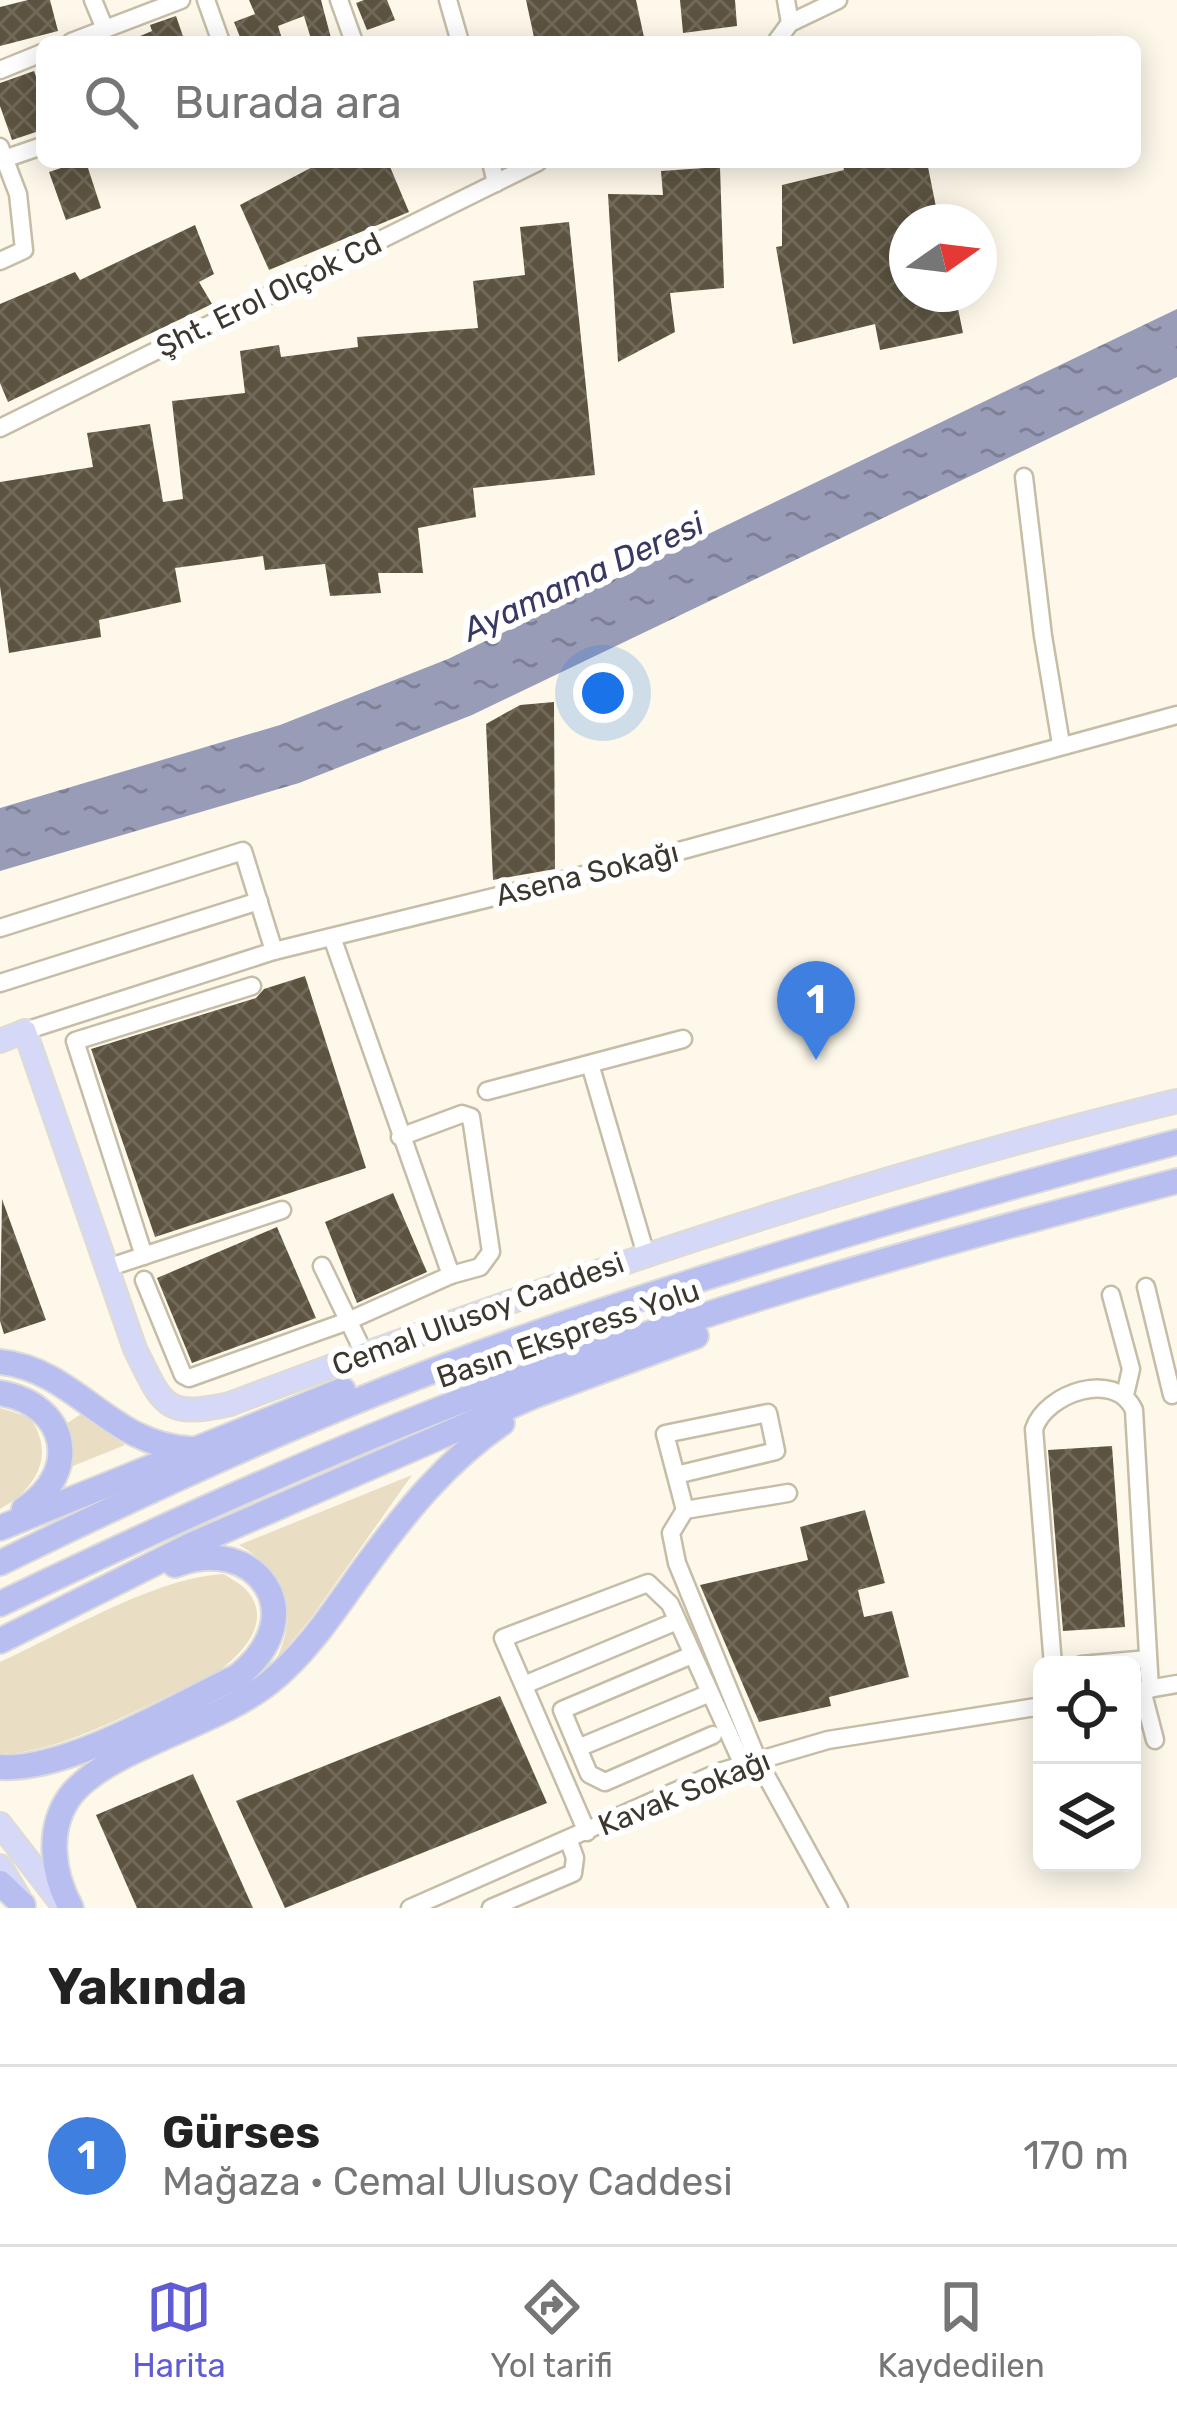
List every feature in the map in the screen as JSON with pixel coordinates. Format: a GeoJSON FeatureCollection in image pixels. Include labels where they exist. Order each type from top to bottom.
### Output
{"type":"FeatureCollection","features":[{"type":"Feature","properties":{"kind":"highway","name":"Basın Ekspress Yolu"},"geometry":{"type":"LineString","coordinates":[[0,1563],[233,1454],[506,1344],[809,1244],[1177,1142]]}},
{"type":"Feature","properties":{"kind":"highway","name":"Basın Ekspress Yolu"},"geometry":{"type":"LineString","coordinates":[[0,1604],[228,1497],[522,1379],[923,1250],[1177,1181]]}},
{"type":"Feature","properties":{"kind":"highway"},"geometry":{"type":"LineString","coordinates":[[68,1908],[55,1864],[54,1839],[69,1798],[83,1782],[214,1716],[268,1683],[310,1642],[402,1518],[457,1457],[530,1407],[696,1335],[749,1304]]}},
{"type":"Feature","properties":{"kind":"highway"},"geometry":{"type":"LineString","coordinates":[[0,1525],[408,1366],[448,1353],[506,1344]]}},
{"type":"Feature","properties":{"kind":"highway"},"geometry":{"type":"LineString","coordinates":[[0,1362],[45,1373],[133,1436],[170,1448],[192,1449]]}},
{"type":"Feature","properties":{"kind":"highway"},"geometry":{"type":"LineString","coordinates":[[0,1641],[191,1545],[536,1395],[610,1370]]}},
{"type":"Feature","properties":{"kind":"highway"},"geometry":{"type":"LineString","coordinates":[[0,1393],[21,1397],[52,1421],[61,1461],[53,1483],[41,1497],[0,1525]]}},
{"type":"Feature","properties":{"kind":"highway"},"geometry":{"type":"LineString","coordinates":[[0,1767],[24,1769],[55,1760],[238,1676],[256,1662],[276,1624],[274,1605],[259,1578],[248,1568],[216,1558],[182,1562],[88,1598]]}},
{"type":"Feature","properties":{"kind":"highway"},"geometry":{"type":"LineString","coordinates":[[0,1883],[24,1906]]}},
{"type":"Feature","properties":{"kind":"main road","name":"Asena Sokağı"},"geometry":{"type":"LineString","coordinates":[[0,1041],[25,1031]]}},
{"type":"Feature","properties":{"kind":"main road","name":"Cemal Ulusoy Caddesi"},"geometry":{"type":"LineString","coordinates":[[25,1031],[135,1349],[160,1400],[184,1412],[230,1404],[364,1353],[821,1198],[1177,1101]]}},
{"type":"Feature","properties":{"kind":"main road"},"geometry":{"type":"LineString","coordinates":[[0,1824],[68,1908]]}},
{"type":"Feature","properties":{"kind":"main road"},"geometry":{"type":"LineString","coordinates":[[0,1866],[24,1906]]}},
{"type":"Feature","properties":{"kind":"street"},"geometry":{"type":"LineString","coordinates":[[93,0],[105,29]]}},
{"type":"Feature","properties":{"kind":"street"},"geometry":{"type":"LineString","coordinates":[[87,36],[181,0]]}},
{"type":"Feature","properties":{"kind":"street"},"geometry":{"type":"LineString","coordinates":[[206,0],[219,36]]}},
{"type":"Feature","properties":{"kind":"street"},"geometry":{"type":"LineString","coordinates":[[340,0],[352,36]]}},
{"type":"Feature","properties":{"kind":"street"},"geometry":{"type":"LineString","coordinates":[[448,0],[458,36]]}},
{"type":"Feature","properties":{"kind":"street"},"geometry":{"type":"LineString","coordinates":[[786,0],[790,23]]}},
{"type":"Feature","properties":{"kind":"street"},"geometry":{"type":"LineString","coordinates":[[780,36],[790,23],[838,0]]}},
{"type":"Feature","properties":{"kind":"street"},"geometry":{"type":"LineString","coordinates":[[0,70],[36,55]]}},
{"type":"Feature","properties":{"kind":"street"},"geometry":{"type":"LineString","coordinates":[[0,261],[24,250],[18,194],[2,153],[36,147]]}},
{"type":"Feature","properties":{"kind":"street"},"geometry":{"type":"LineString","coordinates":[[492,168],[496,183]]}},
{"type":"Feature","properties":{"kind":"street","name":"Şht. Erol Olçok Cd"},"geometry":{"type":"LineString","coordinates":[[0,428],[526,168]]}},
{"type":"Feature","properties":{"kind":"street"},"geometry":{"type":"LineString","coordinates":[[1024,477],[1042,635],[1061,744]]}},
{"type":"Feature","properties":{"kind":"street","name":"Asena Sokağı"},"geometry":{"type":"LineString","coordinates":[[25,1031],[274,951],[333,940],[888,795],[1177,715]]}},
{"type":"Feature","properties":{"kind":"street"},"geometry":{"type":"LineString","coordinates":[[0,928],[243,851],[274,951]]}},
{"type":"Feature","properties":{"kind":"street"},"geometry":{"type":"LineString","coordinates":[[0,983],[259,902]]}},
{"type":"Feature","properties":{"kind":"street"},"geometry":{"type":"LineString","coordinates":[[333,940],[451,1275]]}},
{"type":"Feature","properties":{"kind":"street"},"geometry":{"type":"LineString","coordinates":[[144,1256],[75,1041],[252,986]]}},
{"type":"Feature","properties":{"kind":"street"},"geometry":{"type":"LineString","coordinates":[[487,1091],[683,1039]]}},
{"type":"Feature","properties":{"kind":"street"},"geometry":{"type":"LineString","coordinates":[[590,1064],[646,1255]]}},
{"type":"Feature","properties":{"kind":"street"},"geometry":{"type":"LineString","coordinates":[[144,1280],[186,1377],[348,1321],[480,1267],[491,1252],[473,1120],[462,1114],[400,1137]]}},
{"type":"Feature","properties":{"kind":"street"},"geometry":{"type":"LineString","coordinates":[[107,1268],[282,1210]]}},
{"type":"Feature","properties":{"kind":"street"},"geometry":{"type":"LineString","coordinates":[[322,1266],[364,1353]]}},
{"type":"Feature","properties":{"kind":"street"},"geometry":{"type":"LineString","coordinates":[[1146,1287],[1168,1396]]}},
{"type":"Feature","properties":{"kind":"street"},"geometry":{"type":"LineString","coordinates":[[1111,1295],[1130,1369],[1125,1395]]}},
{"type":"Feature","properties":{"kind":"street"},"geometry":{"type":"LineString","coordinates":[[1053,1656],[1034,1429],[1041,1413],[1060,1397],[1106,1388],[1125,1395],[1134,1410],[1148,1659],[1141,1690],[1155,1740]]}},
{"type":"Feature","properties":{"kind":"street"},"geometry":{"type":"LineString","coordinates":[[676,1475],[776,1450],[768,1413],[665,1434],[685,1510],[671,1533],[676,1563],[750,1763]]}},
{"type":"Feature","properties":{"kind":"street"},"geometry":{"type":"LineString","coordinates":[[685,1510],[788,1493]]}},
{"type":"Feature","properties":{"kind":"street"},"geometry":{"type":"LineString","coordinates":[[587,1832],[503,1638],[648,1583],[664,1595],[710,1693],[838,1908]]}},
{"type":"Feature","properties":{"kind":"street"},"geometry":{"type":"LineString","coordinates":[[524,1685],[676,1621]]}},
{"type":"Feature","properties":{"kind":"street"},"geometry":{"type":"LineString","coordinates":[[692,1655],[562,1710],[593,1778],[613,1782],[713,1735]]}},
{"type":"Feature","properties":{"kind":"street"},"geometry":{"type":"LineString","coordinates":[[1141,1660],[1148,1659]]}},
{"type":"Feature","properties":{"kind":"street"},"geometry":{"type":"LineString","coordinates":[[1141,1690],[1177,1684]]}},
{"type":"Feature","properties":{"kind":"street"},"geometry":{"type":"LineString","coordinates":[[551,1749],[710,1693]]}},
{"type":"Feature","properties":{"kind":"street","name":"Kavak Sokağı"},"geometry":{"type":"LineString","coordinates":[[410,1908],[750,1763],[828,1740],[1033,1707]]}},
{"type":"Feature","properties":{"kind":"street"},"geometry":{"type":"LineString","coordinates":[[491,1908],[573,1874],[575,1858],[569,1841]]}},
{"type":"Feature","properties":{"kind":"shaded area"},"geometry":{"type":"Polygon","coordinates":[[[0,1408],[29,1417],[42,1457],[24,1491],[0,1509],[0,1408]]]}},
{"type":"Feature","properties":{"kind":"shaded area"},"geometry":{"type":"Polygon","coordinates":[[[81,1414],[125,1445],[73,1466],[66,1424],[81,1414]]]}},
{"type":"Feature","properties":{"kind":"shaded area"},"geometry":{"type":"Polygon","coordinates":[[[412,1475],[276,1660],[287,1625],[284,1594],[268,1568],[239,1545],[412,1475]]]}},
{"type":"Feature","properties":{"kind":"shaded area"},"geometry":{"type":"Polygon","coordinates":[[[224,1574],[248,1592],[257,1616],[250,1639],[223,1667],[77,1737],[0,1753],[0,1662],[140,1596],[197,1577],[224,1574]]]}},
{"type":"Feature","properties":{"kind":"water"},"geometry":{"type":"Polygon","coordinates":[[[1177,309],[1177,377],[472,715],[299,783],[0,871],[0,808],[280,725],[448,659],[1177,309]]]}},
{"type":"Feature","properties":{"kind":"building"},"geometry":{"type":"Polygon","coordinates":[[[50,0],[58,31],[0,46],[0,7],[50,0]]]}},
{"type":"Feature","properties":{"kind":"building"},"geometry":{"type":"Polygon","coordinates":[[[249,0],[321,0],[330,36],[310,36],[304,16],[278,26],[281,36],[240,36],[234,22],[255,14],[249,0]]]}},
{"type":"Feature","properties":{"kind":"building"},"geometry":{"type":"Polygon","coordinates":[[[387,0],[395,20],[367,30],[356,3],[387,0]]]}},
{"type":"Feature","properties":{"kind":"building"},"geometry":{"type":"Polygon","coordinates":[[[526,0],[636,0],[644,36],[534,36],[526,0]]]}},
{"type":"Feature","properties":{"kind":"building"},"geometry":{"type":"Polygon","coordinates":[[[680,0],[735,0],[737,26],[683,33],[680,0]]]}},
{"type":"Feature","properties":{"kind":"building"},"geometry":{"type":"Polygon","coordinates":[[[176,16],[183,36],[140,36],[152,31],[150,25],[176,16]]]}},
{"type":"Feature","properties":{"kind":"building"},"geometry":{"type":"Polygon","coordinates":[[[34,71],[36,132],[12,140],[0,106],[0,83],[34,71]]]}},
{"type":"Feature","properties":{"kind":"building"},"geometry":{"type":"Polygon","coordinates":[[[88,168],[101,208],[66,220],[49,172],[88,168]]]}},
{"type":"Feature","properties":{"kind":"building"},"geometry":{"type":"Polygon","coordinates":[[[311,168],[391,168],[409,212],[269,270],[240,205],[311,168]]]}},
{"type":"Feature","properties":{"kind":"building"},"geometry":{"type":"Polygon","coordinates":[[[720,168],[724,288],[670,293],[675,332],[618,362],[608,194],[663,195],[661,171],[720,168]]]}},
{"type":"Feature","properties":{"kind":"building"},"geometry":{"type":"Polygon","coordinates":[[[844,168],[928,168],[935,204],[889,204],[889,312],[959,312],[963,333],[880,350],[875,324],[793,344],[776,247],[782,246],[782,185],[844,168]]]}},
{"type":"Feature","properties":{"kind":"building"},"geometry":{"type":"Polygon","coordinates":[[[569,222],[595,475],[473,488],[476,517],[418,528],[423,573],[378,573],[381,593],[330,596],[325,564],[265,570],[263,556],[175,568],[181,602],[99,620],[101,637],[9,653],[0,586],[0,482],[93,467],[87,433],[150,424],[163,502],[183,499],[172,401],[245,393],[240,351],[279,345],[281,357],[358,347],[357,337],[478,328],[473,281],[525,275],[520,227],[569,222]]]}},
{"type":"Feature","properties":{"kind":"building"},"geometry":{"type":"Polygon","coordinates":[[[195,225],[214,274],[199,282],[212,304],[8,402],[0,383],[0,304],[75,272],[80,280],[195,225]]]}},
{"type":"Feature","properties":{"kind":"building"},"geometry":{"type":"Polygon","coordinates":[[[554,702],[555,869],[493,880],[486,724],[520,705],[554,702]]]}},
{"type":"Feature","properties":{"kind":"building"},"geometry":{"type":"Polygon","coordinates":[[[305,976],[366,1168],[155,1237],[91,1049],[256,998],[264,989],[305,976]]]}},
{"type":"Feature","properties":{"kind":"building"},"geometry":{"type":"Polygon","coordinates":[[[393,1193],[427,1272],[357,1303],[325,1222],[393,1193]]]}},
{"type":"Feature","properties":{"kind":"building"},"geometry":{"type":"Polygon","coordinates":[[[2,1199],[46,1320],[4,1334],[0,1321],[2,1199]]]}},
{"type":"Feature","properties":{"kind":"building"},"geometry":{"type":"Polygon","coordinates":[[[277,1227],[316,1318],[192,1363],[157,1278],[277,1227]]]}},
{"type":"Feature","properties":{"kind":"building"},"geometry":{"type":"Polygon","coordinates":[[[1112,1446],[1125,1627],[1063,1631],[1048,1450],[1112,1446]]]}},
{"type":"Feature","properties":{"kind":"building"},"geometry":{"type":"Polygon","coordinates":[[[865,1510],[885,1583],[858,1590],[864,1617],[892,1611],[909,1677],[829,1697],[831,1706],[759,1722],[700,1585],[808,1560],[800,1527],[865,1510]]]}},
{"type":"Feature","properties":{"kind":"building"},"geometry":{"type":"Polygon","coordinates":[[[500,1696],[547,1803],[285,1908],[236,1801],[500,1696]]]}},
{"type":"Feature","properties":{"kind":"building"},"geometry":{"type":"Polygon","coordinates":[[[193,1774],[253,1908],[137,1908],[96,1815],[193,1774]]]}},
{"type":"Feature","properties":{"kind":"place","name":"Gürses"},"geometry":{"type":"Point","coordinates":[816,1060]}},
{"type":"Feature","properties":{"kind":"water label","name":"Ayamama Deresi"},"geometry":{"type":"Point","coordinates":[583,576]}}]}
